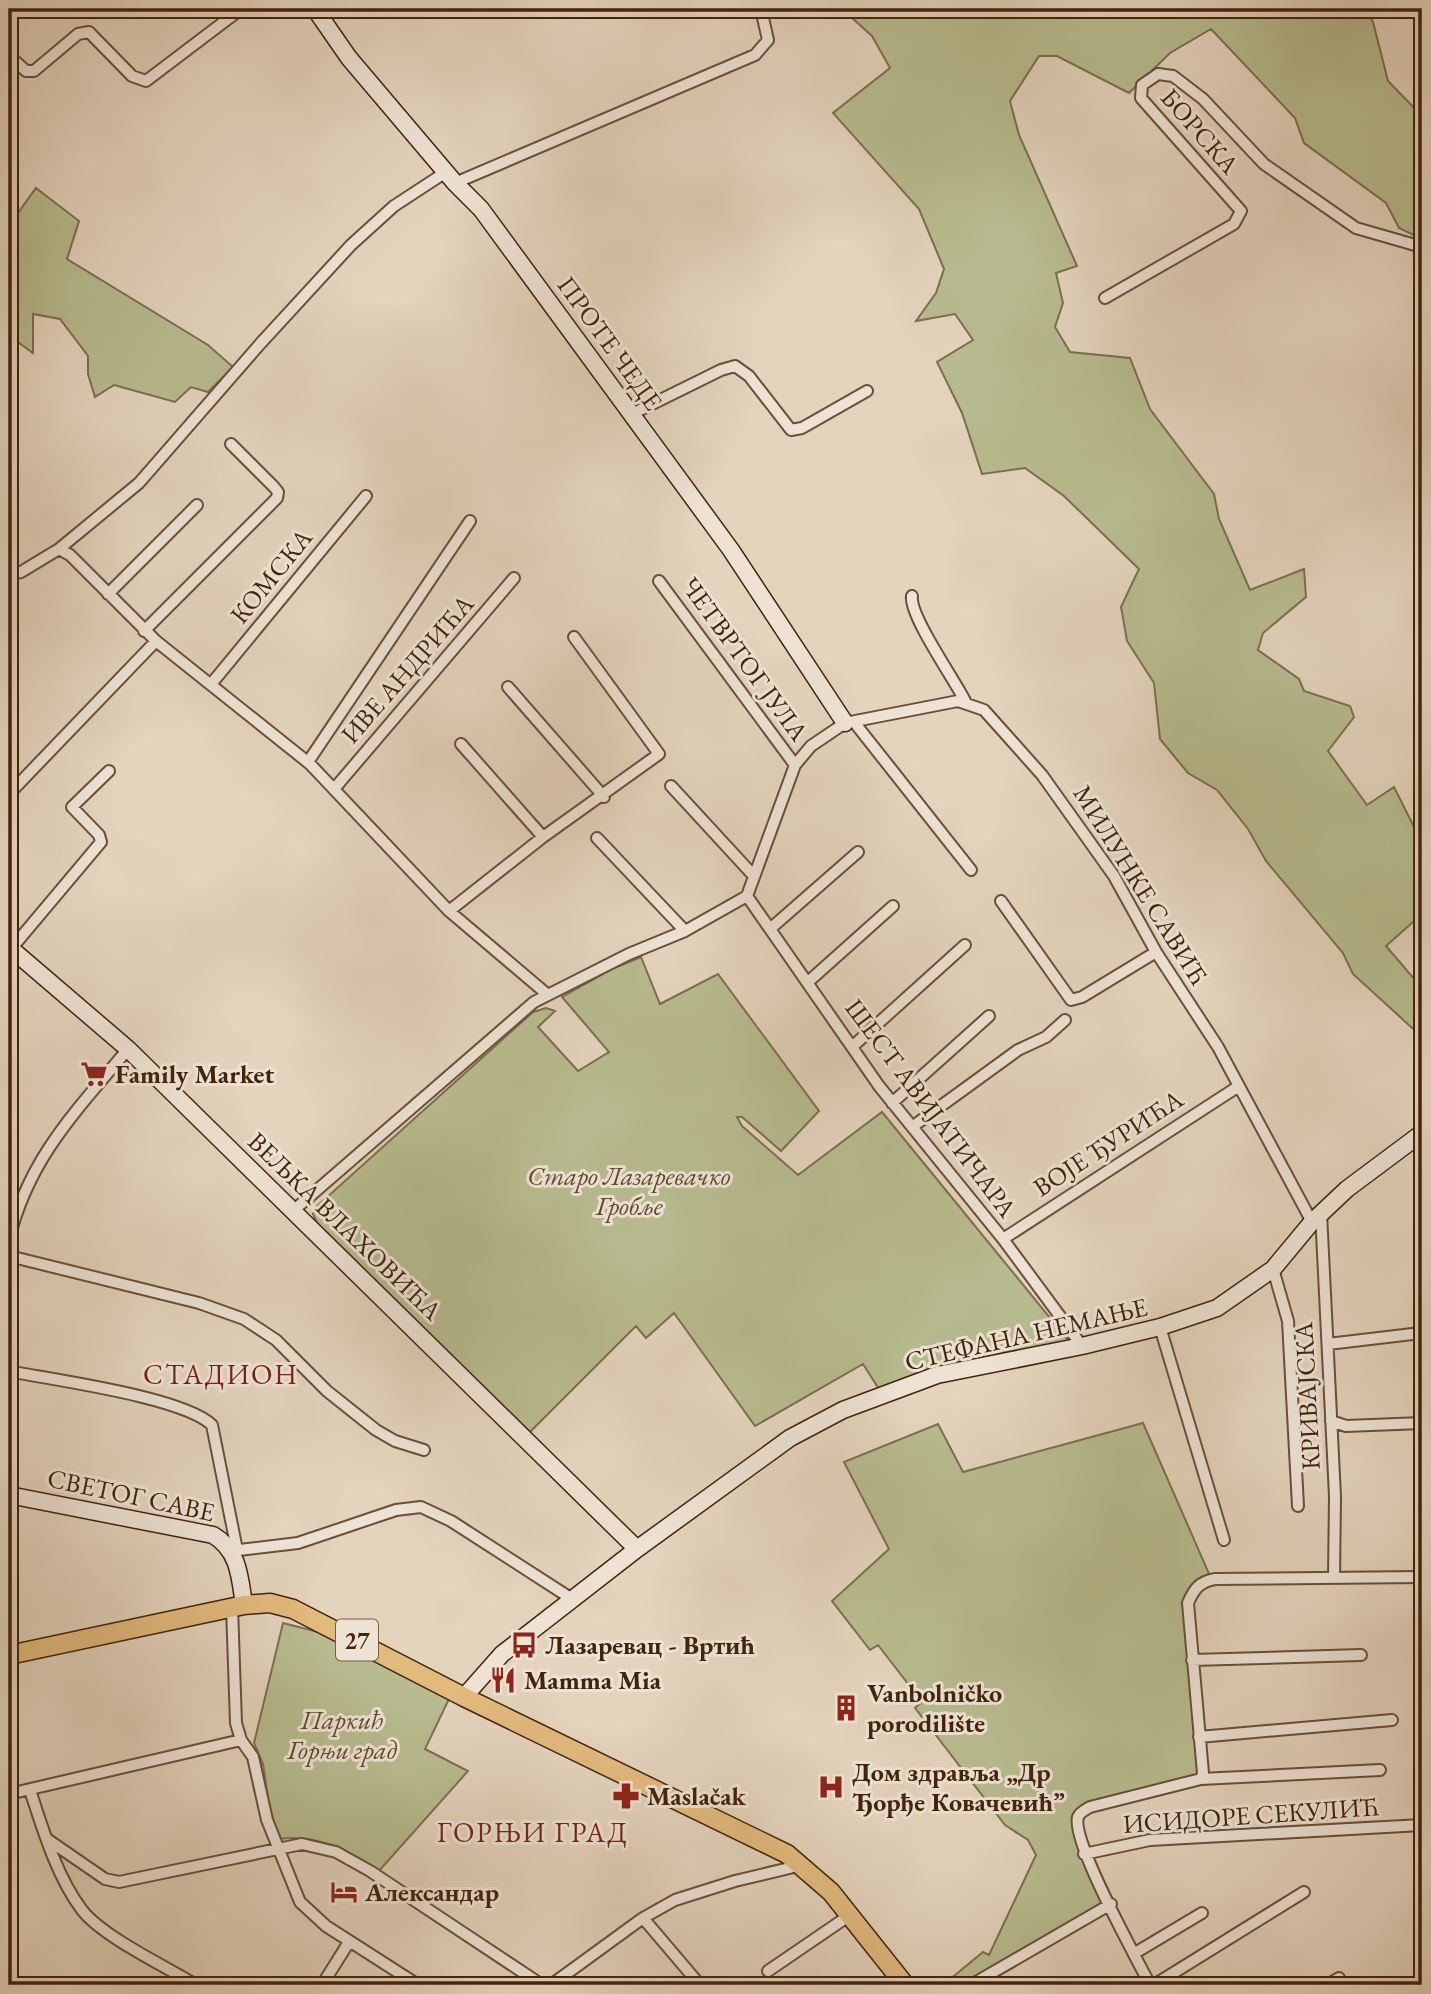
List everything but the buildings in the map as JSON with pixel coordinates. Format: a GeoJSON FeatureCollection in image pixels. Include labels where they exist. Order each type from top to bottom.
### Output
{"type":"FeatureCollection","features":[{"type":"Feature","properties":{"kind":"main road","name":"27"},"geometry":{"type":"LineString","coordinates":[[9,1655],[238,1606],[270,1603],[293,1609],[464,1697],[774,1846],[802,1865],[850,1915],[905,1985]]}},
{"type":"Feature","properties":{"kind":"street"},"geometry":{"type":"LineString","coordinates":[[16,62],[26,71],[34,71],[78,34],[89,32],[132,76],[146,81],[240,9]]}},
{"type":"Feature","properties":{"kind":"street","name":"ПРОТЕ ЧЕДЕ"},"geometry":{"type":"LineString","coordinates":[[315,9],[349,58],[450,178],[481,209],[731,550],[849,722]]}},
{"type":"Feature","properties":{"kind":"street"},"geometry":{"type":"LineString","coordinates":[[9,574],[21,572],[59,549],[139,483],[260,344],[351,245],[394,206],[450,178],[755,55],[768,40],[761,9]]}},
{"type":"Feature","properties":{"kind":"street","name":"БОРСКА"},"geometry":{"type":"LineString","coordinates":[[1104,298],[1234,224],[1240,216],[1241,211],[1140,99],[1142,85],[1158,75],[1173,76],[1203,99],[1264,164],[1356,228],[1422,247]]}},
{"type":"Feature","properties":{"kind":"street"},"geometry":{"type":"LineString","coordinates":[[632,414],[721,370],[735,366],[750,376],[791,430],[802,428],[867,391]]}},
{"type":"Feature","properties":{"kind":"street"},"geometry":{"type":"LineString","coordinates":[[144,631],[277,498],[278,492],[231,444]]}},
{"type":"Feature","properties":{"kind":"street","name":"КОМСКА"},"geometry":{"type":"LineString","coordinates":[[212,683],[366,496]]}},
{"type":"Feature","properties":{"kind":"street"},"geometry":{"type":"LineString","coordinates":[[108,594],[197,505]]}},
{"type":"Feature","properties":{"kind":"street"},"geometry":{"type":"LineString","coordinates":[[308,762],[470,521]]}},
{"type":"Feature","properties":{"kind":"street"},"geometry":{"type":"LineString","coordinates":[[59,549],[70,555],[144,631],[308,762],[449,911],[548,995]]}},
{"type":"Feature","properties":{"kind":"street","name":"ИВЕ АНДРИЋА"},"geometry":{"type":"LineString","coordinates":[[334,789],[514,578]]}},
{"type":"Feature","properties":{"kind":"street","name":"ЧЕТВРТОГ ЈУЛА"},"geometry":{"type":"LineString","coordinates":[[659,581],[795,765]]}},
{"type":"Feature","properties":{"kind":"street"},"geometry":{"type":"LineString","coordinates":[[294,1210],[534,1002],[685,931],[747,896],[795,765],[811,746],[849,722],[965,701],[918,620],[911,605],[912,596]]}},
{"type":"Feature","properties":{"kind":"street"},"geometry":{"type":"LineString","coordinates":[[449,911],[543,837],[604,797],[659,754],[574,637]]}},
{"type":"Feature","properties":{"kind":"street"},"geometry":{"type":"LineString","coordinates":[[9,794],[156,641]]}},
{"type":"Feature","properties":{"kind":"street"},"geometry":{"type":"LineString","coordinates":[[508,687],[604,797]]}},
{"type":"Feature","properties":{"kind":"street","name":"МИЛУНКЕ САВИЋ"},"geometry":{"type":"LineString","coordinates":[[965,701],[984,710],[1060,798],[1114,876],[1156,952],[1206,1026],[1317,1217]]}},
{"type":"Feature","properties":{"kind":"street"},"geometry":{"type":"LineString","coordinates":[[849,722],[971,870]]}},
{"type":"Feature","properties":{"kind":"street"},"geometry":{"type":"LineString","coordinates":[[461,744],[543,837]]}},
{"type":"Feature","properties":{"kind":"street"},"geometry":{"type":"LineString","coordinates":[[10,948],[101,842],[99,835],[72,807],[109,771]]}},
{"type":"Feature","properties":{"kind":"street"},"geometry":{"type":"LineString","coordinates":[[671,786],[753,875]]}},
{"type":"Feature","properties":{"kind":"street"},"geometry":{"type":"LineString","coordinates":[[597,838],[685,931]]}},
{"type":"Feature","properties":{"kind":"street"},"geometry":{"type":"LineString","coordinates":[[770,929],[858,852]]}},
{"type":"Feature","properties":{"kind":"street","name":"ШЕСТ АВИЈАТИЧАРА"},"geometry":{"type":"LineString","coordinates":[[747,896],[892,1103],[1003,1239],[1082,1346]]}},
{"type":"Feature","properties":{"kind":"street"},"geometry":{"type":"LineString","coordinates":[[1001,901],[1071,1000],[1082,998],[1156,952]]}},
{"type":"Feature","properties":{"kind":"street"},"geometry":{"type":"LineString","coordinates":[[808,982],[893,906]]}},
{"type":"Feature","properties":{"kind":"street"},"geometry":{"type":"LineString","coordinates":[[853,1046],[965,945]]}},
{"type":"Feature","properties":{"kind":"street","name":"ВЕЉКА ВЛАХОВИЋА"},"geometry":{"type":"LineString","coordinates":[[10,948],[128,1049],[637,1549]]}},
{"type":"Feature","properties":{"kind":"street"},"geometry":{"type":"LineString","coordinates":[[892,1103],[989,1016]]}},
{"type":"Feature","properties":{"kind":"street"},"geometry":{"type":"LineString","coordinates":[[912,1127],[1018,1050],[1046,1037],[1065,1020]]}},
{"type":"Feature","properties":{"kind":"street"},"geometry":{"type":"LineString","coordinates":[[9,1239],[25,1186],[41,1156],[128,1049]]}},
{"type":"Feature","properties":{"kind":"street","name":"ВОЈЕ ЂУРИЋА"},"geometry":{"type":"LineString","coordinates":[[1003,1239],[1239,1086]]}},
{"type":"Feature","properties":{"kind":"street","name":"СТЕФАНА НЕМАЊЕ"},"geometry":{"type":"LineString","coordinates":[[464,1697],[502,1654],[637,1549],[790,1438],[843,1410],[937,1375],[1082,1346],[1160,1327],[1217,1308],[1273,1269],[1317,1217],[1422,1133]]}},
{"type":"Feature","properties":{"kind":"street","name":"КРИВАЈСКА"},"geometry":{"type":"LineString","coordinates":[[1317,1217],[1328,1344],[1334,1577]]}},
{"type":"Feature","properties":{"kind":"street"},"geometry":{"type":"LineString","coordinates":[[9,1256],[199,1303],[244,1319],[276,1340],[327,1391],[376,1430],[395,1441],[424,1450]]}},
{"type":"Feature","properties":{"kind":"street"},"geometry":{"type":"LineString","coordinates":[[1273,1269],[1288,1321],[1298,1506]]}},
{"type":"Feature","properties":{"kind":"street"},"geometry":{"type":"LineString","coordinates":[[1160,1327],[1224,1540]]}},
{"type":"Feature","properties":{"kind":"street"},"geometry":{"type":"LineString","coordinates":[[1328,1344],[1421,1333]]}},
{"type":"Feature","properties":{"kind":"street"},"geometry":{"type":"LineString","coordinates":[[9,1371],[191,1410],[212,1425],[234,1553],[238,1606],[234,1712],[241,1740],[256,1766],[267,1820],[300,1902],[326,1926],[418,1985]]}},
{"type":"Feature","properties":{"kind":"street"},"geometry":{"type":"LineString","coordinates":[[1331,1421],[1346,1426],[1422,1423]]}},
{"type":"Feature","properties":{"kind":"street","name":"СВЕТОГ САВЕ"},"geometry":{"type":"LineString","coordinates":[[9,1494],[201,1532],[222,1540],[234,1553]]}},
{"type":"Feature","properties":{"kind":"street"},"geometry":{"type":"LineString","coordinates":[[234,1553],[298,1543],[396,1510],[421,1507],[451,1521],[572,1599]]}},
{"type":"Feature","properties":{"kind":"street"},"geometry":{"type":"LineString","coordinates":[[1201,1779],[1188,1603],[1200,1583],[1215,1579],[1422,1577]]}},
{"type":"Feature","properties":{"kind":"street"},"geometry":{"type":"LineString","coordinates":[[1192,1660],[1361,1655]]}},
{"type":"Feature","properties":{"kind":"street"},"geometry":{"type":"LineString","coordinates":[[1199,1737],[1392,1720]]}},
{"type":"Feature","properties":{"kind":"street"},"geometry":{"type":"LineString","coordinates":[[9,1794],[241,1740]]}},
{"type":"Feature","properties":{"kind":"street"},"geometry":{"type":"LineString","coordinates":[[1304,1892],[1152,1985],[1084,1854],[1077,1821],[1082,1812],[1201,1779],[1380,1770]]}},
{"type":"Feature","properties":{"kind":"street"},"geometry":{"type":"LineString","coordinates":[[30,1790],[47,1839],[82,1910],[103,1928],[196,1985]]}},
{"type":"Feature","properties":{"kind":"street","name":"ИСИДОРЕ СЕКУЛИЋ"},"geometry":{"type":"LineString","coordinates":[[1084,1854],[1150,1840],[1422,1825]]}},
{"type":"Feature","properties":{"kind":"street"},"geometry":{"type":"LineString","coordinates":[[47,1839],[105,1879],[119,1882],[302,1844],[336,1852],[542,1985]]}},
{"type":"Feature","properties":{"kind":"street"},"geometry":{"type":"LineString","coordinates":[[551,1985],[643,1918],[675,1900],[735,1881],[802,1865]]}},
{"type":"Feature","properties":{"kind":"street"},"geometry":{"type":"LineString","coordinates":[[971,1985],[1111,1904]]}},
{"type":"Feature","properties":{"kind":"street"},"geometry":{"type":"LineString","coordinates":[[1135,1953],[1202,1913]]}},
{"type":"Feature","properties":{"kind":"street"},"geometry":{"type":"LineString","coordinates":[[768,1971],[850,1915]]}},
{"type":"Feature","properties":{"kind":"street"},"geometry":{"type":"LineString","coordinates":[[643,1918],[700,1985]]}},
{"type":"Feature","properties":{"kind":"street"},"geometry":{"type":"LineString","coordinates":[[322,1985],[349,1942]]}},
{"type":"Feature","properties":{"kind":"street"},"geometry":{"type":"LineString","coordinates":[[1327,1985],[1339,1978]]}},
{"type":"Feature","properties":{"kind":"green space"},"geometry":{"type":"Polygon","coordinates":[[[842,9],[1364,9],[1373,22],[1388,81],[1422,116],[1422,239],[1399,228],[1386,203],[1304,143],[1295,118],[1211,29],[1170,53],[1129,93],[1057,56],[1039,56],[1010,101],[1019,135],[1077,266],[1056,273],[1063,303],[1055,327],[1070,352],[1130,358],[1150,409],[1214,494],[1219,519],[1250,590],[1304,569],[1306,597],[1263,633],[1258,650],[1299,679],[1304,691],[1350,706],[1354,717],[1328,751],[1367,805],[1394,787],[1422,843],[1422,914],[1386,946],[1422,988],[1422,1037],[1353,974],[1343,953],[1266,861],[1248,829],[1217,790],[1188,773],[1160,739],[1154,683],[1127,641],[1121,607],[1139,569],[1064,496],[1025,468],[982,474],[962,413],[937,362],[973,340],[955,314],[916,321],[936,293],[944,269],[919,209],[833,113],[890,68],[872,36],[842,9]]]}},
{"type":"Feature","properties":{"kind":"green space"},"geometry":{"type":"Polygon","coordinates":[[[36,188],[79,221],[67,259],[208,345],[233,367],[208,392],[191,387],[175,402],[114,385],[95,397],[88,374],[88,356],[60,319],[33,314],[33,353],[11,337],[9,214],[15,217],[36,188]]]}},
{"type":"Feature","properties":{"kind":"green space","name":"Старо Лазаревачко Гробље"},"geometry":{"type":"Polygon","coordinates":[[[641,957],[660,1004],[718,974],[819,1111],[781,1151],[742,1117],[737,1117],[742,1126],[798,1175],[882,1112],[1073,1346],[879,1389],[863,1364],[755,1426],[674,1313],[646,1338],[636,1326],[530,1432],[317,1223],[313,1214],[316,1207],[533,1012],[546,1008],[555,1011],[538,1027],[578,1071],[609,1052],[562,997],[612,969],[641,957]]]}},
{"type":"Feature","properties":{"kind":"green space"},"geometry":{"type":"Polygon","coordinates":[[[1143,1423],[1210,1576],[1196,1580],[1183,1600],[1199,1770],[1196,1776],[1085,1804],[1077,1809],[1073,1818],[1107,1901],[963,1985],[943,1985],[983,1952],[989,1955],[1036,1855],[1028,1840],[1005,1825],[915,1708],[922,1702],[878,1645],[870,1650],[832,1601],[889,1549],[844,1462],[938,1424],[963,1472],[1143,1423]]]}},
{"type":"Feature","properties":{"kind":"green space","name":"Паркић Горњи град"},"geometry":{"type":"Polygon","coordinates":[[[283,1623],[326,1634],[449,1699],[425,1749],[468,1771],[379,1871],[344,1851],[319,1841],[279,1839],[269,1805],[263,1764],[254,1743],[283,1623]]]}},
{"type":"Feature","properties":{"kind":"place","name":"Family Market"},"geometry":{"type":"Point","coordinates":[94,1074]}},
{"type":"Feature","properties":{"kind":"place","name":"Лазаревац - Вртић"},"geometry":{"type":"Point","coordinates":[524,1645]}},
{"type":"Feature","properties":{"kind":"place","name":"Mamma Mia"},"geometry":{"type":"Point","coordinates":[503,1680]}},
{"type":"Feature","properties":{"kind":"place","name":"Vanbolničko porodilište"},"geometry":{"type":"Point","coordinates":[846,1708]}},
{"type":"Feature","properties":{"kind":"place","name":"Дом здравља „Др Ђорђе Ковачевић”"},"geometry":{"type":"Point","coordinates":[831,1787]}},
{"type":"Feature","properties":{"kind":"place","name":"Maslačak"},"geometry":{"type":"Point","coordinates":[626,1796]}},
{"type":"Feature","properties":{"kind":"place","name":"Александар"},"geometry":{"type":"Point","coordinates":[344,1892]}},
{"type":"Feature","properties":{"kind":"district","name":"СТАДИОН"},"geometry":{"type":"Point","coordinates":[221,1374]}},
{"type":"Feature","properties":{"kind":"district","name":"ГОРЊИ ГРАД"},"geometry":{"type":"Point","coordinates":[533,1832]}}]}
